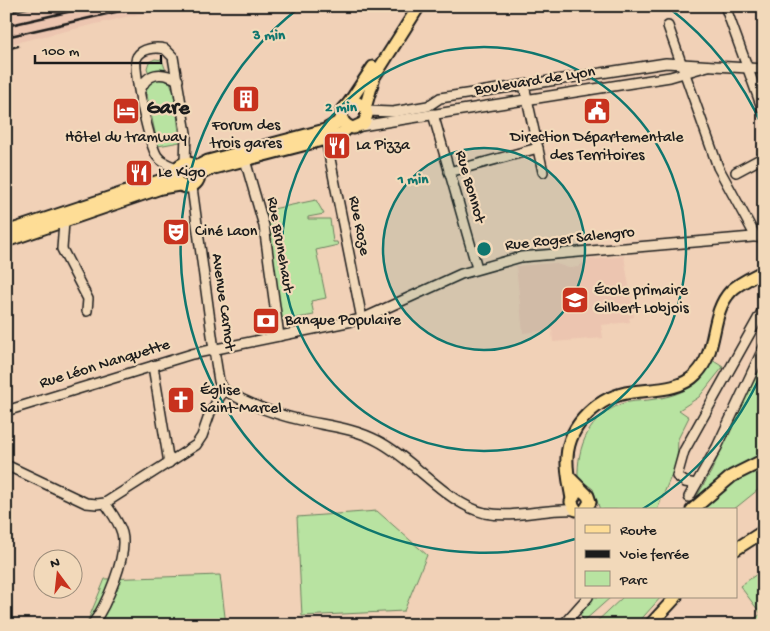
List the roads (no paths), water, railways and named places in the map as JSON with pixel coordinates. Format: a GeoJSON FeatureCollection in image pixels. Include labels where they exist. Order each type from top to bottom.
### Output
{"type":"FeatureCollection","features":[{"type":"Feature","properties":{"kind":"main road"},"geometry":{"type":"LineString","coordinates":[[418,7],[374,77],[366,110],[366,119],[351,124],[341,112],[350,103],[399,28],[418,7]]}},
{"type":"Feature","properties":{"kind":"main road"},"geometry":{"type":"LineString","coordinates":[[350,103],[358,103],[366,110]]}},
{"type":"Feature","properties":{"kind":"main road","name":"Boulevard de Lyon"},"geometry":{"type":"LineString","coordinates":[[185,172],[208,161],[351,124]]}},
{"type":"Feature","properties":{"kind":"main road","name":"Boulevard de Lyon"},"geometry":{"type":"LineString","coordinates":[[185,172],[210,170],[326,139],[342,133],[351,124]]}},
{"type":"Feature","properties":{"kind":"main road"},"geometry":{"type":"LineString","coordinates":[[185,172],[197,182],[192,187]]}},
{"type":"Feature","properties":{"kind":"main road"},"geometry":{"type":"LineString","coordinates":[[6,241],[161,188],[185,172]]}},
{"type":"Feature","properties":{"kind":"main road"},"geometry":{"type":"LineString","coordinates":[[6,232],[185,172]]}},
{"type":"Feature","properties":{"kind":"main road"},"geometry":{"type":"LineString","coordinates":[[580,506],[569,476],[567,464],[569,446],[576,429],[587,415],[602,403],[620,394],[671,387],[692,378],[706,360],[720,308],[726,298],[736,287],[764,271]]}},
{"type":"Feature","properties":{"kind":"main road"},"geometry":{"type":"LineString","coordinates":[[694,508],[732,476],[764,460]]}},
{"type":"Feature","properties":{"kind":"main road"},"geometry":{"type":"LineString","coordinates":[[569,476],[583,493],[577,493],[580,506]]}},
{"type":"Feature","properties":{"kind":"main road"},"geometry":{"type":"LineString","coordinates":[[738,548],[764,532]]}},
{"type":"Feature","properties":{"kind":"main road"},"geometry":{"type":"LineString","coordinates":[[650,625],[675,598]]}},
{"type":"Feature","properties":{"kind":"street"},"geometry":{"type":"LineString","coordinates":[[725,6],[746,68],[764,112]]}},
{"type":"Feature","properties":{"kind":"street"},"geometry":{"type":"LineString","coordinates":[[668,26],[718,167],[760,236]]}},
{"type":"Feature","properties":{"kind":"street"},"geometry":{"type":"LineString","coordinates":[[159,48],[170,51],[178,80],[186,133],[185,172],[163,163],[155,153],[140,91],[135,60],[137,55],[149,49],[159,48]]}},
{"type":"Feature","properties":{"kind":"street","name":"Boulevard de Lyon"},"geometry":{"type":"LineString","coordinates":[[366,110],[393,112],[428,106],[440,98],[666,63],[764,69]]}},
{"type":"Feature","properties":{"kind":"street","name":"Boulevard de Lyon"},"geometry":{"type":"LineString","coordinates":[[351,124],[527,99],[685,73],[714,65]]}},
{"type":"Feature","properties":{"kind":"street"},"geometry":{"type":"LineString","coordinates":[[140,91],[145,80],[157,74],[165,74],[178,80]]}},
{"type":"Feature","properties":{"kind":"street"},"geometry":{"type":"LineString","coordinates":[[524,85],[543,172]]}},
{"type":"Feature","properties":{"kind":"street","name":"Rue Bonnot"},"geometry":{"type":"LineString","coordinates":[[432,114],[477,268]]}},
{"type":"Feature","properties":{"kind":"street","name":"Rue Roze"},"geometry":{"type":"LineString","coordinates":[[326,139],[362,319]]}},
{"type":"Feature","properties":{"kind":"street"},"geometry":{"type":"LineString","coordinates":[[449,172],[538,148]]}},
{"type":"Feature","properties":{"kind":"street"},"geometry":{"type":"LineString","coordinates":[[736,172],[764,157]]}},
{"type":"Feature","properties":{"kind":"street","name":"Rue Brunehaut"},"geometry":{"type":"LineString","coordinates":[[245,160],[264,226],[279,336]]}},
{"type":"Feature","properties":{"kind":"street","name":"Avenue Carnot"},"geometry":{"type":"LineString","coordinates":[[192,187],[214,350],[219,381],[224,390]]}},
{"type":"Feature","properties":{"kind":"street"},"geometry":{"type":"LineString","coordinates":[[64,222],[62,249],[88,299],[87,311]]}},
{"type":"Feature","properties":{"kind":"street","name":"Rue Roger Salengro"},"geometry":{"type":"LineString","coordinates":[[214,350],[362,319],[477,268],[521,257],[760,236]]}},
{"type":"Feature","properties":{"kind":"street"},"geometry":{"type":"LineString","coordinates":[[696,484],[685,482],[676,476],[684,451],[764,308]]}},
{"type":"Feature","properties":{"kind":"street"},"geometry":{"type":"LineString","coordinates":[[688,497],[717,447],[764,347]]}},
{"type":"Feature","properties":{"kind":"street","name":"Rue Léon Nanquette"},"geometry":{"type":"LineString","coordinates":[[6,411],[153,366],[214,350]]}},
{"type":"Feature","properties":{"kind":"street"},"geometry":{"type":"LineString","coordinates":[[153,366],[169,463]]}},
{"type":"Feature","properties":{"kind":"street"},"geometry":{"type":"LineString","coordinates":[[6,466],[86,503],[105,502],[191,450],[200,440],[210,413],[224,390],[267,411],[337,426],[376,440],[402,454],[455,499],[473,509],[504,515],[580,506]]}},
{"type":"Feature","properties":{"kind":"street"},"geometry":{"type":"LineString","coordinates":[[92,625],[118,569],[123,543],[120,527],[105,502]]}},
{"type":"Feature","properties":{"kind":"street"},"geometry":{"type":"LineString","coordinates":[[563,625],[587,598]]}},
{"type":"Feature","properties":{"kind":"railway"},"geometry":{"type":"LineString","coordinates":[[6,13],[35,6]]}},
{"type":"Feature","properties":{"kind":"railway"},"geometry":{"type":"LineString","coordinates":[[6,26],[94,6]]}},
{"type":"Feature","properties":{"kind":"railway"},"geometry":{"type":"LineString","coordinates":[[6,37],[142,6]]}},
{"type":"Feature","properties":{"kind":"railway"},"geometry":{"type":"LineString","coordinates":[[6,49],[18,46]]}},
{"type":"Feature","properties":{"kind":"place","name":"Forum des trois gares"},"geometry":{"type":"Point","coordinates":[246,99]}},
{"type":"Feature","properties":{"kind":"place","name":"Hôtel du tramway"},"geometry":{"type":"Point","coordinates":[126,111]}},
{"type":"Feature","properties":{"kind":"place","name":"Direction Départementale des Territoires"},"geometry":{"type":"Point","coordinates":[597,111]}},
{"type":"Feature","properties":{"kind":"place","name":"La Pizza"},"geometry":{"type":"Point","coordinates":[337,146]}},
{"type":"Feature","properties":{"kind":"place","name":"Le Kigo"},"geometry":{"type":"Point","coordinates":[139,173]}},
{"type":"Feature","properties":{"kind":"place","name":"Ciné Laon"},"geometry":{"type":"Point","coordinates":[176,232]}},
{"type":"Feature","properties":{"kind":"place","name":"École primaire Gilbert Lobjois"},"geometry":{"type":"Point","coordinates":[575,300]}},
{"type":"Feature","properties":{"kind":"place","name":"Banque Populaire"},"geometry":{"type":"Point","coordinates":[266,321]}},
{"type":"Feature","properties":{"kind":"place","name":"Église Saint-Marcel"},"geometry":{"type":"Point","coordinates":[181,400]}},
{"type":"Feature","properties":{"kind":"district","name":"Gare"},"geometry":{"type":"Point","coordinates":[168,109]}}]}
